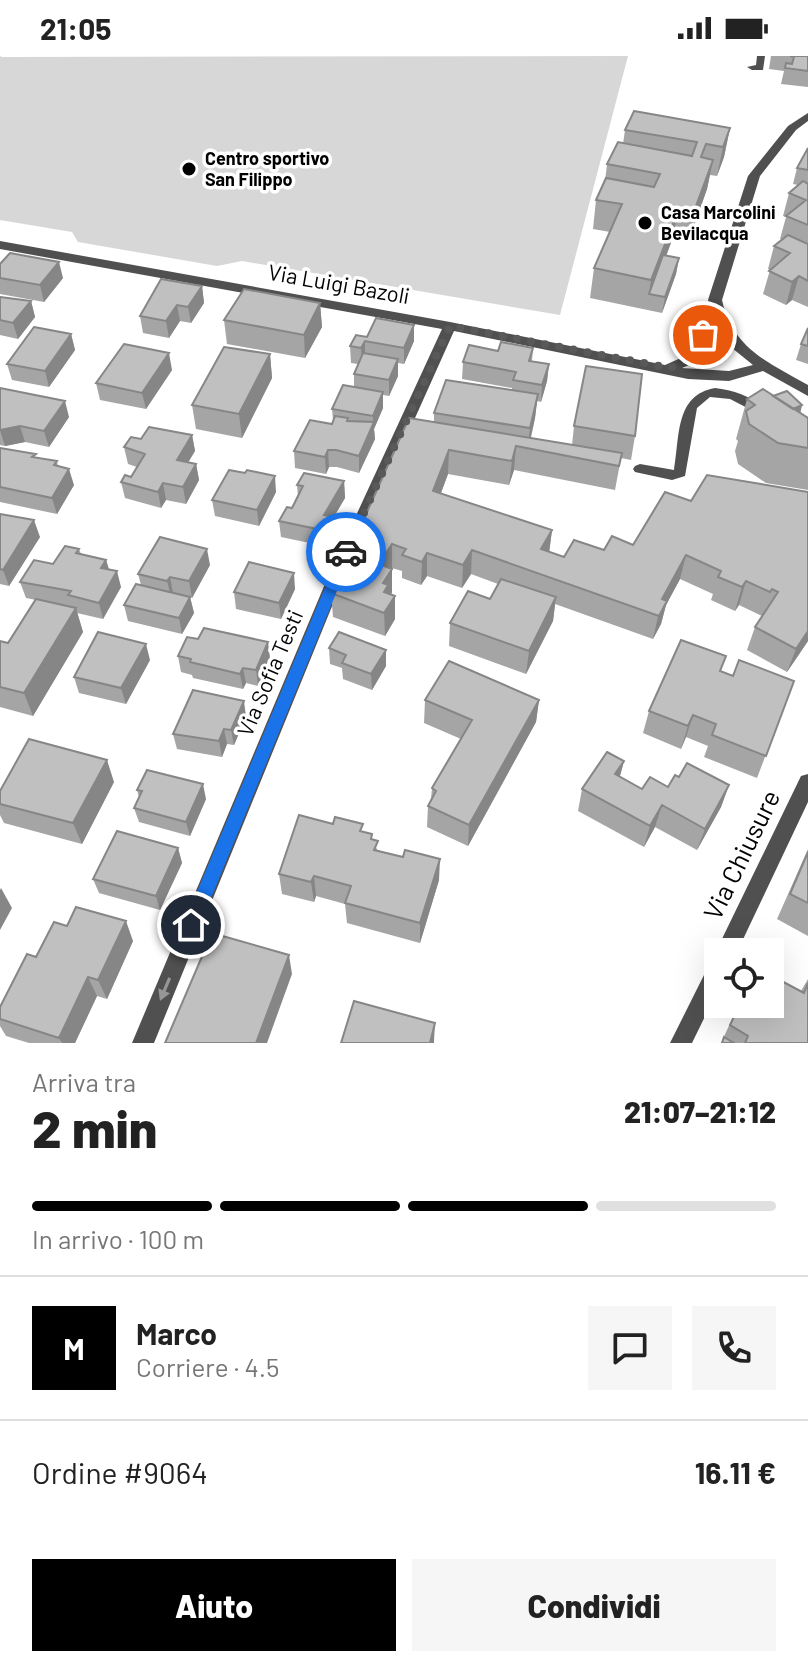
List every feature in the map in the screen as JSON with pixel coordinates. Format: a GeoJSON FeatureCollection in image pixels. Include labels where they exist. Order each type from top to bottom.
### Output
{"type":"FeatureCollection","features":[{"type":"Feature","properties":{"kind":"street"},"geometry":{"type":"LineString","coordinates":[[808,116],[792,128],[754,176],[716,292],[716,309],[722,327],[734,344],[764,366],[808,391]]}},
{"type":"Feature","properties":{"kind":"street","name":"Via Luigi Bazoli"},"geometry":{"type":"LineString","coordinates":[[0,245],[716,377],[742,374],[764,366]]}},
{"type":"Feature","properties":{"kind":"street","name":"Via Sofia Testi"},"geometry":{"type":"LineString","coordinates":[[143,1043],[338,572],[450,326]]}},
{"type":"Feature","properties":{"kind":"street"},"geometry":{"type":"LineString","coordinates":[[670,368],[689,360],[699,337],[722,327]]}},
{"type":"Feature","properties":{"kind":"street","name":"Via Chiusure"},"geometry":{"type":"LineString","coordinates":[[733,938],[808,782]]}},
{"type":"Feature","properties":{"kind":"street"},"geometry":{"type":"LineString","coordinates":[[681,1043],[704,996]]}},
{"type":"Feature","properties":{"kind":"lane"},"geometry":{"type":"LineString","coordinates":[[752,67],[760,68],[761,56]]}},
{"type":"Feature","properties":{"kind":"lane"},"geometry":{"type":"LineString","coordinates":[[716,377],[720,392]]}},
{"type":"Feature","properties":{"kind":"lane"},"geometry":{"type":"LineString","coordinates":[[640,469],[675,475],[680,473],[693,403],[720,392],[743,398],[768,417]]}},
{"type":"Feature","properties":{"kind":"shaded area"},"geometry":{"type":"Polygon","coordinates":[[[0,56],[628,56],[560,315],[242,261],[217,266],[78,242],[72,232],[0,220],[0,56]]]}},
{"type":"Feature","properties":{"kind":"building"},"geometry":{"type":"Polygon","coordinates":[[[790,56],[808,56],[808,71],[785,68],[786,63],[792,64],[794,57],[790,56]]]}},
{"type":"Feature","properties":{"kind":"building","name":"Casa Marcolini Bevilacqua"},"geometry":{"type":"Polygon","coordinates":[[[634,111],[730,128],[723,147],[706,144],[701,157],[713,160],[693,214],[678,211],[651,280],[594,268],[622,204],[596,200],[606,178],[654,187],[660,174],[607,164],[618,142],[692,156],[697,142],[625,130],[634,111]]]}},
{"type":"Feature","properties":{"kind":"building"},"geometry":{"type":"Polygon","coordinates":[[[808,148],[808,170],[797,168],[808,148]]]}},
{"type":"Feature","properties":{"kind":"building"},"geometry":{"type":"Polygon","coordinates":[[[803,181],[808,184],[808,225],[786,216],[806,200],[789,193],[803,181]]]}},
{"type":"Feature","properties":{"kind":"building"},"geometry":{"type":"Polygon","coordinates":[[[788,235],[808,244],[808,281],[799,276],[792,282],[769,271],[790,253],[774,246],[788,235]]]}},
{"type":"Feature","properties":{"kind":"building"},"geometry":{"type":"Polygon","coordinates":[[[10,253],[59,262],[40,285],[0,278],[0,264],[10,253]]]}},
{"type":"Feature","properties":{"kind":"building"},"geometry":{"type":"Polygon","coordinates":[[[663,255],[679,258],[665,297],[649,294],[663,255]]]}},
{"type":"Feature","properties":{"kind":"building"},"geometry":{"type":"Polygon","coordinates":[[[161,279],[202,286],[188,307],[177,305],[166,321],[140,316],[161,279]]]}},
{"type":"Feature","properties":{"kind":"building"},"geometry":{"type":"Polygon","coordinates":[[[244,289],[320,303],[304,335],[224,320],[244,289]]]}},
{"type":"Feature","properties":{"kind":"building"},"geometry":{"type":"Polygon","coordinates":[[[0,297],[31,301],[13,323],[0,320],[0,297]]]}},
{"type":"Feature","properties":{"kind":"building"},"geometry":{"type":"Polygon","coordinates":[[[376,318],[414,325],[404,348],[365,341],[361,348],[350,346],[356,335],[367,337],[376,318]]]}},
{"type":"Feature","properties":{"kind":"building"},"geometry":{"type":"Polygon","coordinates":[[[34,327],[71,334],[45,371],[7,364],[34,327]]]}},
{"type":"Feature","properties":{"kind":"building"},"geometry":{"type":"Polygon","coordinates":[[[808,328],[808,346],[801,344],[808,328]]]}},
{"type":"Feature","properties":{"kind":"building"},"geometry":{"type":"Polygon","coordinates":[[[501,342],[533,348],[529,361],[549,364],[542,385],[513,380],[516,372],[463,362],[469,345],[498,351],[501,342]]]}},
{"type":"Feature","properties":{"kind":"building"},"geometry":{"type":"Polygon","coordinates":[[[124,344],[169,353],[142,393],[96,383],[124,344]]]}},
{"type":"Feature","properties":{"kind":"building"},"geometry":{"type":"Polygon","coordinates":[[[224,347],[270,354],[239,414],[192,405],[224,347]]]}},
{"type":"Feature","properties":{"kind":"building"},"geometry":{"type":"Polygon","coordinates":[[[363,353],[398,359],[389,380],[354,374],[363,353]]]}},
{"type":"Feature","properties":{"kind":"building"},"geometry":{"type":"Polygon","coordinates":[[[586,366],[642,374],[635,436],[574,426],[586,366]]]}},
{"type":"Feature","properties":{"kind":"building"},"geometry":{"type":"Polygon","coordinates":[[[446,380],[538,394],[530,428],[434,413],[446,380]]]}},
{"type":"Feature","properties":{"kind":"building"},"geometry":{"type":"Polygon","coordinates":[[[343,385],[383,392],[373,416],[332,409],[343,385]]]}},
{"type":"Feature","properties":{"kind":"building"},"geometry":{"type":"Polygon","coordinates":[[[0,388],[65,401],[44,431],[20,426],[0,430],[0,388]]]}},
{"type":"Feature","properties":{"kind":"building"},"geometry":{"type":"Polygon","coordinates":[[[763,389],[808,418],[808,448],[778,443],[749,424],[746,411],[755,405],[747,399],[763,389]]]}},
{"type":"Feature","properties":{"kind":"building"},"geometry":{"type":"Polygon","coordinates":[[[787,391],[802,405],[793,409],[773,396],[787,391]]]}},
{"type":"Feature","properties":{"kind":"building"},"geometry":{"type":"Polygon","coordinates":[[[335,416],[348,418],[347,421],[374,422],[359,456],[336,450],[328,450],[325,457],[294,451],[310,420],[332,424],[335,416]]]}},
{"type":"Feature","properties":{"kind":"building"},"geometry":{"type":"Polygon","coordinates":[[[409,418],[622,453],[619,466],[516,446],[512,461],[449,450],[433,491],[552,530],[541,549],[564,557],[574,540],[604,550],[612,536],[633,545],[665,492],[691,501],[707,475],[808,492],[808,631],[796,649],[755,627],[778,592],[772,589],[770,592],[746,581],[742,587],[718,577],[721,571],[686,555],[662,599],[667,601],[659,616],[472,550],[463,565],[427,553],[422,562],[402,555],[406,549],[392,544],[379,564],[392,569],[383,583],[388,585],[384,592],[395,596],[384,613],[331,593],[409,418]]]}},
{"type":"Feature","properties":{"kind":"building"},"geometry":{"type":"Polygon","coordinates":[[[149,427],[192,435],[177,460],[196,464],[183,487],[163,483],[158,492],[121,482],[125,475],[131,477],[145,454],[124,447],[131,437],[141,439],[149,427]]]}},
{"type":"Feature","properties":{"kind":"building"},"geometry":{"type":"Polygon","coordinates":[[[0,448],[36,454],[32,457],[57,461],[54,465],[69,469],[52,498],[0,487],[0,448]]]}},
{"type":"Feature","properties":{"kind":"building"},"geometry":{"type":"Polygon","coordinates":[[[229,470],[275,476],[257,510],[212,500],[229,470]]]}},
{"type":"Feature","properties":{"kind":"building"},"geometry":{"type":"Polygon","coordinates":[[[304,473],[344,481],[324,515],[329,516],[322,530],[279,521],[287,507],[292,508],[303,486],[297,485],[304,473]]]}},
{"type":"Feature","properties":{"kind":"building"},"geometry":{"type":"Polygon","coordinates":[[[0,514],[34,520],[3,570],[0,569],[0,514]]]}},
{"type":"Feature","properties":{"kind":"building"},"geometry":{"type":"Polygon","coordinates":[[[160,537],[207,549],[189,581],[170,577],[167,581],[138,574],[160,537]]]}},
{"type":"Feature","properties":{"kind":"building"},"geometry":{"type":"Polygon","coordinates":[[[65,546],[79,549],[76,553],[106,560],[101,568],[117,571],[99,603],[68,595],[71,591],[20,582],[34,560],[53,564],[65,546]]]}},
{"type":"Feature","properties":{"kind":"building"},"geometry":{"type":"Polygon","coordinates":[[[249,562],[294,573],[279,603],[234,592],[249,562]]]}},
{"type":"Feature","properties":{"kind":"building"},"geometry":{"type":"Polygon","coordinates":[[[501,579],[556,597],[529,651],[450,623],[468,591],[490,599],[501,579]]]}},
{"type":"Feature","properties":{"kind":"building"},"geometry":{"type":"Polygon","coordinates":[[[136,584],[190,597],[179,618],[124,605],[136,584]]]}},
{"type":"Feature","properties":{"kind":"building"},"geometry":{"type":"Polygon","coordinates":[[[36,599],[76,608],[24,693],[0,687],[0,641],[8,643],[36,599]]]}},
{"type":"Feature","properties":{"kind":"building"},"geometry":{"type":"Polygon","coordinates":[[[204,628],[268,642],[256,670],[243,668],[240,674],[190,662],[191,659],[178,656],[187,637],[198,639],[204,628]]]}},
{"type":"Feature","properties":{"kind":"building"},"geometry":{"type":"Polygon","coordinates":[[[98,632],[146,644],[121,688],[74,677],[98,632]]]}},
{"type":"Feature","properties":{"kind":"building"},"geometry":{"type":"Polygon","coordinates":[[[339,632],[386,650],[371,674],[342,663],[346,655],[329,648],[339,632]]]}},
{"type":"Feature","properties":{"kind":"building"},"geometry":{"type":"Polygon","coordinates":[[[681,640],[726,656],[720,671],[733,676],[739,660],[794,681],[766,756],[712,735],[716,724],[693,715],[688,726],[649,711],[681,640]]]}},
{"type":"Feature","properties":{"kind":"building"},"geometry":{"type":"Polygon","coordinates":[[[449,661],[539,700],[469,825],[428,806],[436,791],[432,788],[472,720],[425,700],[449,661]]]}},
{"type":"Feature","properties":{"kind":"building"},"geometry":{"type":"Polygon","coordinates":[[[193,690],[244,701],[231,730],[224,729],[219,741],[173,734],[193,690]]]}},
{"type":"Feature","properties":{"kind":"building"},"geometry":{"type":"Polygon","coordinates":[[[29,739],[107,760],[73,823],[0,804],[0,791],[29,739]]]}},
{"type":"Feature","properties":{"kind":"building"},"geometry":{"type":"Polygon","coordinates":[[[607,752],[624,761],[615,774],[642,789],[650,777],[668,787],[675,775],[679,777],[687,763],[729,785],[705,829],[662,805],[650,826],[582,789],[607,752]]]}},
{"type":"Feature","properties":{"kind":"building"},"geometry":{"type":"Polygon","coordinates":[[[147,770],[203,784],[186,822],[134,808],[142,791],[137,790],[147,770]]]}},
{"type":"Feature","properties":{"kind":"building"},"geometry":{"type":"Polygon","coordinates":[[[299,815],[333,824],[335,817],[363,824],[360,831],[372,834],[371,839],[378,841],[374,850],[403,857],[405,850],[440,859],[420,923],[345,903],[351,886],[314,876],[311,882],[279,874],[299,815]]]}},
{"type":"Feature","properties":{"kind":"building"},"geometry":{"type":"Polygon","coordinates":[[[117,831],[178,848],[156,896],[93,879],[117,831]]]}},
{"type":"Feature","properties":{"kind":"building"},"geometry":{"type":"Polygon","coordinates":[[[808,852],[808,903],[790,894],[808,852]]]}},
{"type":"Feature","properties":{"kind":"building"},"geometry":{"type":"Polygon","coordinates":[[[76,907],[126,921],[98,980],[88,977],[59,1038],[0,1019],[0,1007],[27,954],[36,957],[54,922],[67,926],[76,907]]]}},
{"type":"Feature","properties":{"kind":"building"},"geometry":{"type":"Polygon","coordinates":[[[212,933],[289,955],[256,1043],[165,1043],[212,933]]]}},
{"type":"Feature","properties":{"kind":"building"},"geometry":{"type":"Polygon","coordinates":[[[784,982],[804,993],[808,983],[808,1043],[745,1043],[748,1036],[730,1025],[733,1018],[784,1018],[784,982]]]}},
{"type":"Feature","properties":{"kind":"building"},"geometry":{"type":"Polygon","coordinates":[[[354,1001],[435,1023],[430,1043],[341,1043],[354,1001]]]}},
{"type":"Feature","properties":{"kind":"way so far"},"geometry":{"type":"LineString","coordinates":[[346,552],[450,326],[670,368],[689,360],[699,337],[703,335]]}},
{"type":"Feature","properties":{"kind":"place","name":"Centro sportivo San Filippo"},"geometry":{"type":"Point","coordinates":[189,169]}},
{"type":"Feature","properties":{"kind":"place","name":"Casa Marcolini Bevilacqua"},"geometry":{"type":"Point","coordinates":[645,223]}},
{"type":"Feature","properties":{"kind":"route"},"geometry":{"type":"LineString","coordinates":[[191,925],[346,552]]}}]}
